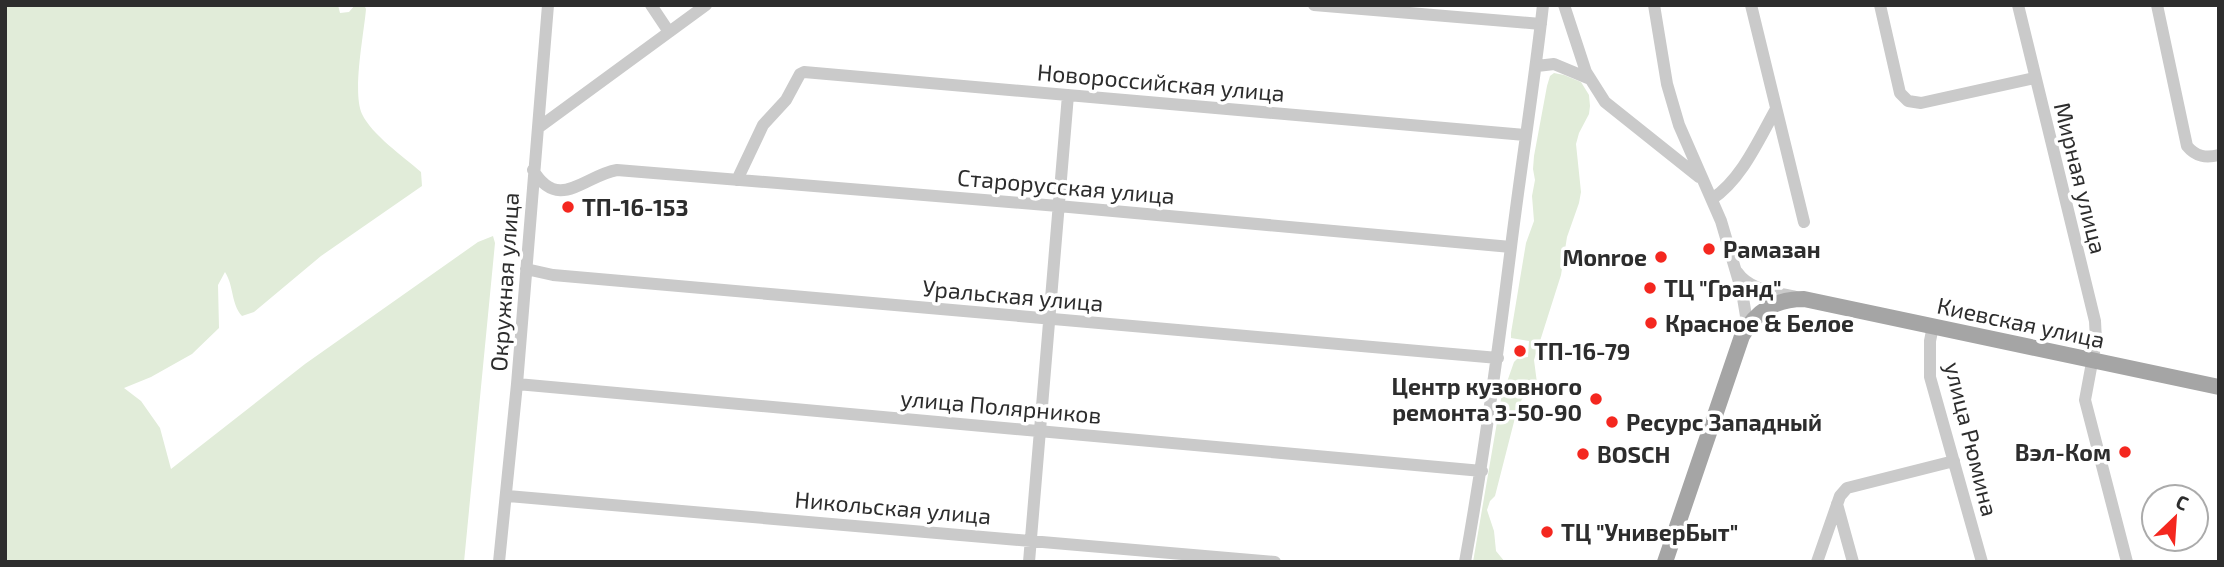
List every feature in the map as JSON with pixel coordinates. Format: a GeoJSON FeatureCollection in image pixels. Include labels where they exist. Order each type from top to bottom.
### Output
{"type":"FeatureCollection","features":[{"type":"Feature","properties":{"kind":"main road"},"geometry":{"type":"LineString","coordinates":[[1665,562],[1742,336],[1749,323],[1765,309],[1786,300],[1809,300]]}},
{"type":"Feature","properties":{"kind":"main road","name":"Киевская улица"},"geometry":{"type":"LineString","coordinates":[[1809,300],[2219,387]]}},
{"type":"Feature","properties":{"kind":"street","name":"Окружная улица"},"geometry":{"type":"LineString","coordinates":[[499,562],[517,384],[548,5]]}},
{"type":"Feature","properties":{"kind":"street"},"geometry":{"type":"LineString","coordinates":[[650,5],[669,32]]}},
{"type":"Feature","properties":{"kind":"street"},"geometry":{"type":"LineString","coordinates":[[538,128],[706,5]]}},
{"type":"Feature","properties":{"kind":"street"},"geometry":{"type":"LineString","coordinates":[[1314,5],[1541,24]]}},
{"type":"Feature","properties":{"kind":"street"},"geometry":{"type":"LineString","coordinates":[[1465,562],[1482,471],[1543,5]]}},
{"type":"Feature","properties":{"kind":"street"},"geometry":{"type":"LineString","coordinates":[[1564,5],[1590,79],[1605,102],[1702,180]]}},
{"type":"Feature","properties":{"kind":"street"},"geometry":{"type":"LineString","coordinates":[[1654,5],[1667,84],[1679,125],[1712,199],[1745,303],[1742,336]]}},
{"type":"Feature","properties":{"kind":"street"},"geometry":{"type":"LineString","coordinates":[[1751,5],[1804,222]]}},
{"type":"Feature","properties":{"kind":"street"},"geometry":{"type":"LineString","coordinates":[[1880,5],[1900,93],[1908,101],[1921,103],[2034,78]]}},
{"type":"Feature","properties":{"kind":"street","name":"Мирная улица"},"geometry":{"type":"LineString","coordinates":[[2018,5],[2095,321],[2096,341],[2085,400],[2127,562]]}},
{"type":"Feature","properties":{"kind":"street"},"geometry":{"type":"LineString","coordinates":[[2157,5],[2187,146],[2198,156],[2219,155]]}},
{"type":"Feature","properties":{"kind":"street"},"geometry":{"type":"LineString","coordinates":[[1537,66],[1554,64],[1590,79]]}},
{"type":"Feature","properties":{"kind":"street","name":"Новороссийская улица"},"geometry":{"type":"LineString","coordinates":[[737,180],[763,125],[786,100],[796,79],[804,72],[1525,135]]}},
{"type":"Feature","properties":{"kind":"street"},"geometry":{"type":"LineString","coordinates":[[1029,562],[1068,95]]}},
{"type":"Feature","properties":{"kind":"street"},"geometry":{"type":"LineString","coordinates":[[1712,199],[1721,193],[1736,175],[1776,109]]}},
{"type":"Feature","properties":{"kind":"street","name":"Старорусская улица"},"geometry":{"type":"LineString","coordinates":[[533,170],[547,187],[564,191],[606,172],[617,170],[1511,247]]}},
{"type":"Feature","properties":{"kind":"street","name":"Уральская улица"},"geometry":{"type":"LineString","coordinates":[[526,269],[553,275],[1497,358]]}},
{"type":"Feature","properties":{"kind":"street"},"geometry":{"type":"LineString","coordinates":[[1735,269],[1745,282],[1752,286],[1809,300]]}},
{"type":"Feature","properties":{"kind":"street","name":"улица Рюмина"},"geometry":{"type":"LineString","coordinates":[[1933,326],[1930,341],[1930,377],[1982,562]]}},
{"type":"Feature","properties":{"kind":"street","name":"улица Полярников"},"geometry":{"type":"LineString","coordinates":[[517,384],[1482,471]]}},
{"type":"Feature","properties":{"kind":"street"},"geometry":{"type":"LineString","coordinates":[[1817,562],[1844,491],[1853,486],[1954,461]]}},
{"type":"Feature","properties":{"kind":"street","name":"Никольская улица"},"geometry":{"type":"LineString","coordinates":[[507,496],[1275,562]]}},
{"type":"Feature","properties":{"kind":"street"},"geometry":{"type":"LineString","coordinates":[[1837,504],[1853,562]]}},
{"type":"Feature","properties":{"kind":"green space"},"geometry":{"type":"Polygon","coordinates":[[[5,5],[338,5],[340,13],[349,12],[355,5],[364,5],[366,9],[358,78],[362,114],[380,137],[421,172],[422,186],[321,256],[254,312],[242,316],[238,311],[225,272],[218,285],[219,328],[192,354],[151,377],[124,388],[141,401],[160,428],[171,469],[305,364],[478,242],[493,236],[495,243],[464,562],[5,562],[5,5]]]}},
{"type":"Feature","properties":{"kind":"green space"},"geometry":{"type":"Polygon","coordinates":[[[1554,73],[1581,82],[1589,95],[1589,114],[1576,144],[1581,192],[1567,237],[1561,275],[1534,360],[1537,383],[1522,399],[1517,410],[1495,496],[1487,510],[1494,531],[1496,551],[1505,562],[1473,562],[1501,399],[1514,362],[1518,358],[1528,357],[1529,341],[1511,338],[1511,333],[1526,243],[1534,221],[1534,156],[1547,86],[1554,73]]]}},
{"type":"Feature","properties":{"kind":"place","name":"ТП-16-153"},"geometry":{"type":"Point","coordinates":[568,207]}},
{"type":"Feature","properties":{"kind":"place","name":"Рамазан"},"geometry":{"type":"Point","coordinates":[1709,249]}},
{"type":"Feature","properties":{"kind":"place","name":"Monroe"},"geometry":{"type":"Point","coordinates":[1661,257]}},
{"type":"Feature","properties":{"kind":"place","name":"ТЦ \"Гранд\""},"geometry":{"type":"Point","coordinates":[1650,288]}},
{"type":"Feature","properties":{"kind":"place","name":"Красное & Белое"},"geometry":{"type":"Point","coordinates":[1651,323]}},
{"type":"Feature","properties":{"kind":"place","name":"ТП-16-79"},"geometry":{"type":"Point","coordinates":[1520,351]}},
{"type":"Feature","properties":{"kind":"place","name":"Центр кузовного ремонта 3-50-90"},"geometry":{"type":"Point","coordinates":[1596,399]}},
{"type":"Feature","properties":{"kind":"place","name":"Ресурс Западный"},"geometry":{"type":"Point","coordinates":[1612,422]}},
{"type":"Feature","properties":{"kind":"place","name":"Вэл-Ком"},"geometry":{"type":"Point","coordinates":[2125,452]}},
{"type":"Feature","properties":{"kind":"place","name":"BOSCH"},"geometry":{"type":"Point","coordinates":[1583,454]}},
{"type":"Feature","properties":{"kind":"place","name":"ТЦ \"УниверБыт\""},"geometry":{"type":"Point","coordinates":[1547,532]}}]}
